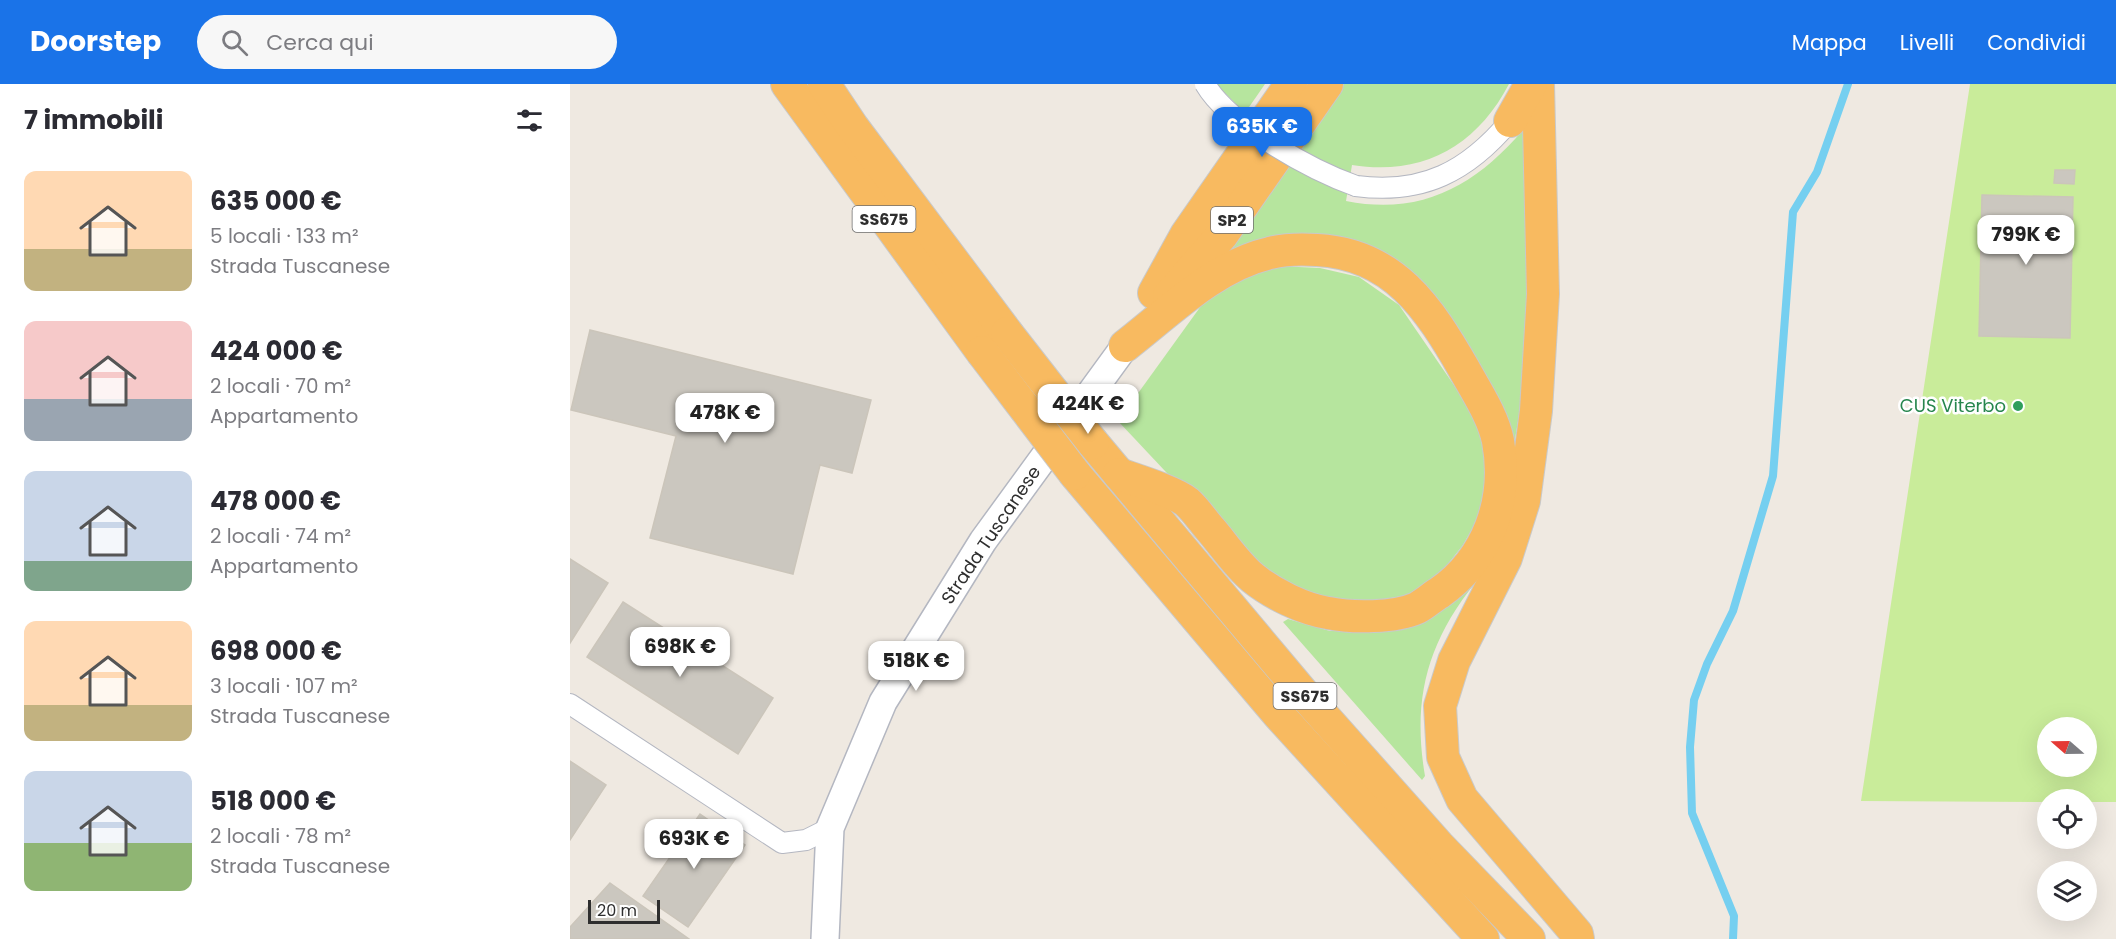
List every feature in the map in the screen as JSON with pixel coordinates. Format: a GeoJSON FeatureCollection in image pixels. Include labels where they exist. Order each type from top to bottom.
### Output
{"type":"FeatureCollection","features":[{"type":"Feature","properties":{"kind":"highway","name":"SS675"},"geometry":{"type":"LineString","coordinates":[[787,84],[982,352],[1075,474],[1278,714],[1483,939]]}},
{"type":"Feature","properties":{"kind":"highway","name":"SS675"},"geometry":{"type":"LineString","coordinates":[[824,84],[859,136],[1093,443],[1302,692],[1439,846],[1529,939]]}},
{"type":"Feature","properties":{"kind":"highway","name":"Strada Tuscanese"},"geometry":{"type":"LineString","coordinates":[[1125,346],[1186,235],[1291,84]]}},
{"type":"Feature","properties":{"kind":"highway","name":"Strada Tuscanese"},"geometry":{"type":"LineString","coordinates":[[1125,346],[1222,235],[1327,84]]}},
{"type":"Feature","properties":{"kind":"highway"},"geometry":{"type":"LineString","coordinates":[[1510,121],[1531,84]]}},
{"type":"Feature","properties":{"kind":"highway"},"geometry":{"type":"LineString","coordinates":[[1538,84],[1544,294],[1536,411],[1524,501],[1506,558],[1454,661],[1440,706],[1443,757],[1462,799],[1577,934],[1578,939]]}},
{"type":"Feature","properties":{"kind":"highway"},"geometry":{"type":"LineString","coordinates":[[1119,474],[1186,501],[1252,577],[1292,602],[1327,613],[1366,617],[1416,608],[1457,580],[1478,555],[1492,526],[1501,490],[1498,440],[1483,403],[1458,358],[1412,292],[1383,268],[1366,260],[1337,252],[1305,249],[1272,252],[1252,257],[1216,276],[1125,346]]}},
{"type":"Feature","properties":{"kind":"main road","name":"Strada Tuscanese"},"geometry":{"type":"LineString","coordinates":[[825,939],[830,828],[883,702],[983,541],[1125,346]]}},
{"type":"Feature","properties":{"kind":"street"},"geometry":{"type":"LineString","coordinates":[[1205,84],[1230,112],[1307,166],[1356,186],[1374,188],[1412,186],[1442,177],[1484,148],[1510,121]]}},
{"type":"Feature","properties":{"kind":"street"},"geometry":{"type":"LineString","coordinates":[[570,704],[782,843],[806,840],[830,828]]}},
{"type":"Feature","properties":{"kind":"green space"},"geometry":{"type":"Polygon","coordinates":[[[1216,84],[1265,84],[1245,113],[1216,84]]]}},
{"type":"Feature","properties":{"kind":"green space"},"geometry":{"type":"Polygon","coordinates":[[[1341,84],[1509,84],[1496,106],[1480,125],[1463,140],[1444,152],[1424,161],[1401,166],[1352,165],[1346,201],[1373,205],[1399,204],[1422,200],[1445,192],[1486,167],[1523,130],[1528,207],[1528,324],[1515,439],[1508,437],[1405,271],[1229,256],[1223,252],[1341,84]]]}},
{"type":"Feature","properties":{"kind":"green space","name":"CUS Viterbo"},"geometry":{"type":"Polygon","coordinates":[[[1970,84],[2116,84],[2116,802],[2097,802],[2097,789],[2037,789],[2037,802],[1861,801],[1970,84]]]}},
{"type":"Feature","properties":{"kind":"green space"},"geometry":{"type":"Polygon","coordinates":[[[1277,266],[1320,268],[1359,277],[1399,305],[1471,410],[1487,453],[1487,489],[1477,520],[1463,545],[1444,569],[1413,594],[1364,603],[1330,603],[1259,571],[1118,421],[1206,299],[1227,283],[1277,266]]]}},
{"type":"Feature","properties":{"kind":"green space"},"geometry":{"type":"Polygon","coordinates":[[[1470,579],[1475,583],[1445,628],[1427,674],[1422,697],[1421,748],[1425,776],[1422,780],[1283,622],[1288,619],[1330,631],[1373,631],[1470,579]]]}},
{"type":"Feature","properties":{"kind":"building"},"geometry":{"type":"Polygon","coordinates":[[[2055,170],[2075,170],[2074,184],[2054,183],[2055,170]]]}},
{"type":"Feature","properties":{"kind":"building"},"geometry":{"type":"Polygon","coordinates":[[[1982,195],[2073,197],[2070,338],[1979,336],[1982,195]]]}},
{"type":"Feature","properties":{"kind":"building"},"geometry":{"type":"Polygon","coordinates":[[[590,330],[871,400],[852,473],[820,465],[793,574],[650,538],[676,436],[571,410],[590,330]]]}},
{"type":"Feature","properties":{"kind":"building"},"geometry":{"type":"Polygon","coordinates":[[[570,559],[608,583],[570,643],[570,559]]]}},
{"type":"Feature","properties":{"kind":"building"},"geometry":{"type":"Polygon","coordinates":[[[623,602],[773,698],[738,754],[587,657],[623,602]]]}},
{"type":"Feature","properties":{"kind":"building"},"geometry":{"type":"Polygon","coordinates":[[[570,761],[606,785],[570,840],[570,761]]]}},
{"type":"Feature","properties":{"kind":"building"},"geometry":{"type":"Polygon","coordinates":[[[700,814],[745,845],[688,927],[643,896],[700,814]]]}},
{"type":"Feature","properties":{"kind":"building"},"geometry":{"type":"Polygon","coordinates":[[[610,883],[689,939],[570,939],[570,927],[610,883]]]}},
{"type":"Feature","properties":{"kind":"waterway"},"geometry":{"type":"LineString","coordinates":[[1733,939],[1734,916],[1692,813],[1690,747],[1694,700],[1707,664],[1733,611],[1773,476],[1793,212],[1817,172],[1848,84]]}},
{"type":"Feature","properties":{"kind":"place","name":"CUS Viterbo"},"geometry":{"type":"Point","coordinates":[2018,406]}}]}
